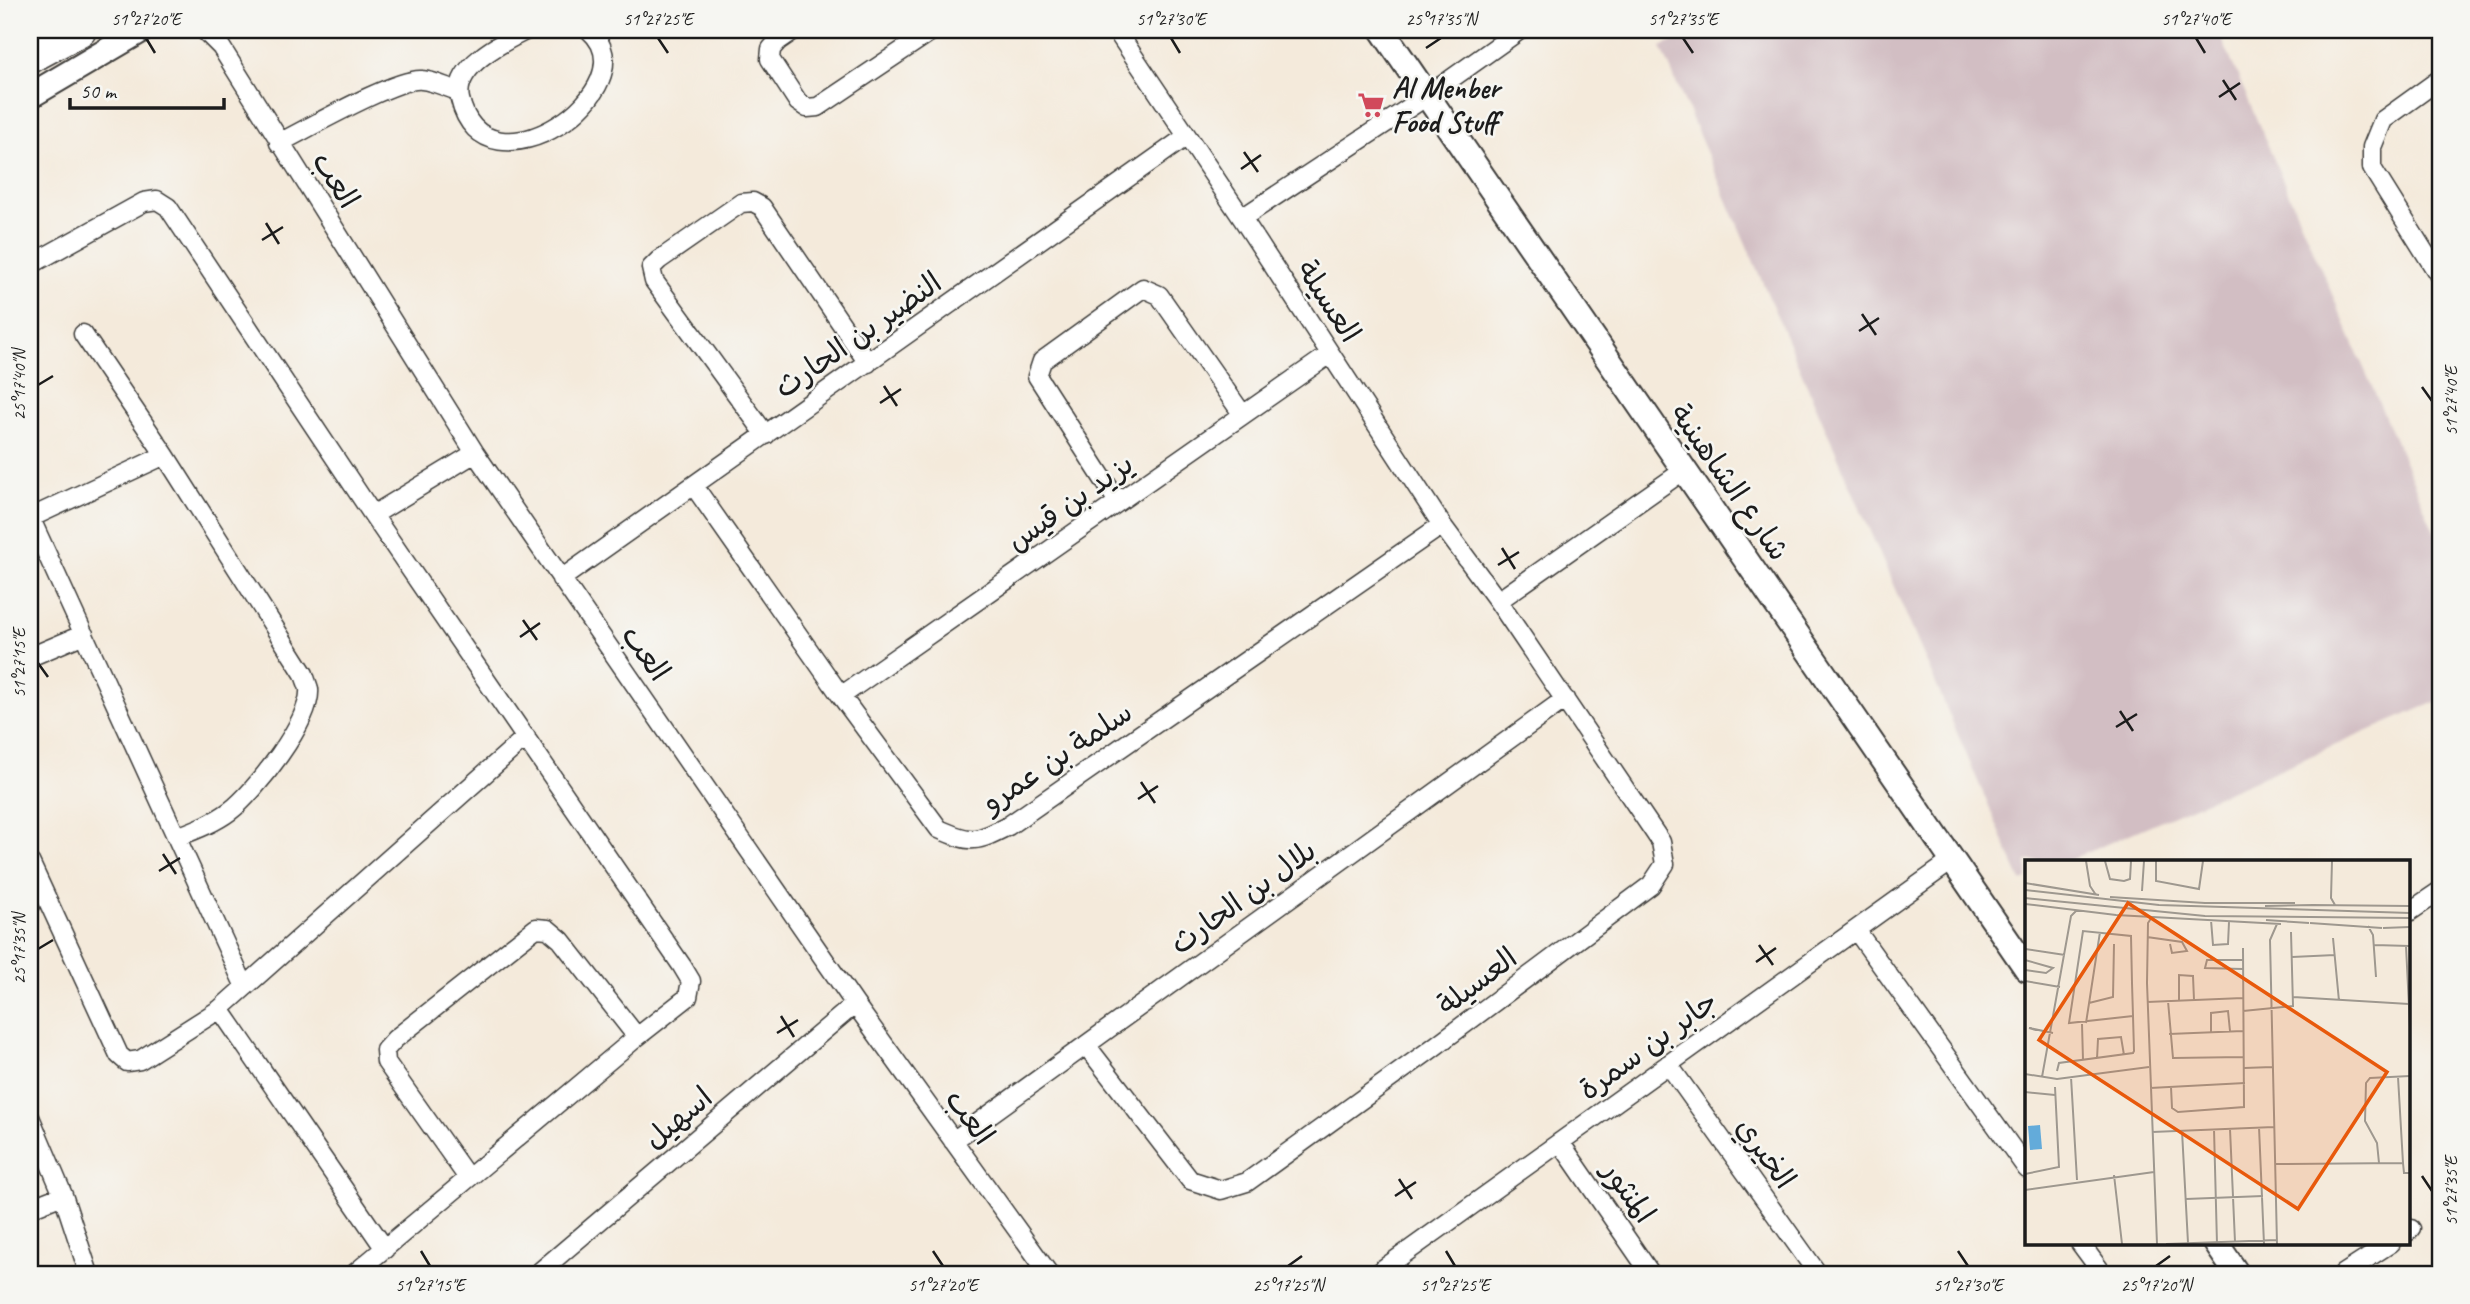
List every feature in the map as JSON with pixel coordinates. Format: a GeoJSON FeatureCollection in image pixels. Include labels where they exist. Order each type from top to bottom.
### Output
{"type":"FeatureCollection","features":[{"type":"Feature","properties":{"kind":"highway"},"geometry":{"type":"LineString","coordinates":[[30,57],[80,30]]}},
{"type":"Feature","properties":{"kind":"street"},"geometry":{"type":"LineString","coordinates":[[30,96],[142,30]]}},
{"type":"Feature","properties":{"kind":"street","name":"العب"},"geometry":{"type":"LineString","coordinates":[[204,30],[221,47]]}},
{"type":"Feature","properties":{"kind":"street","name":"العب"},"geometry":{"type":"LineString","coordinates":[[215,30],[221,47],[279,143],[475,453],[855,1004],[1049,1274]]}},
{"type":"Feature","properties":{"kind":"street"},"geometry":{"type":"LineString","coordinates":[[527,30],[481,58],[467,71],[459,91],[464,114],[475,129],[495,141],[511,143],[535,136],[559,125],[584,104],[600,82],[606,62],[598,38],[589,30]]}},
{"type":"Feature","properties":{"kind":"street"},"geometry":{"type":"LineString","coordinates":[[794,30],[771,49],[770,59],[798,102],[807,108],[818,107],[933,30]]}},
{"type":"Feature","properties":{"kind":"street","name":"العسيلة"},"geometry":{"type":"LineString","coordinates":[[1086,1045],[1190,1180],[1221,1190],[1247,1182],[1409,1066],[1651,885],[1665,864],[1661,842],[1565,699],[1442,525],[1116,30]]}},
{"type":"Feature","properties":{"kind":"street","name":"شارع الشاهينية"},"geometry":{"type":"LineString","coordinates":[[1382,30],[2025,966]]}},
{"type":"Feature","properties":{"kind":"street"},"geometry":{"type":"LineString","coordinates":[[1242,218],[1427,96],[1520,30]]}},
{"type":"Feature","properties":{"kind":"street"},"geometry":{"type":"LineString","coordinates":[[2440,79],[2383,120],[2372,147],[2372,168],[2440,277]]}},
{"type":"Feature","properties":{"kind":"street"},"geometry":{"type":"LineString","coordinates":[[279,143],[371,96],[403,84],[421,80],[459,91]]}},
{"type":"Feature","properties":{"kind":"street","name":"النضير بن الحارث"},"geometry":{"type":"LineString","coordinates":[[561,579],[1187,136]]}},
{"type":"Feature","properties":{"kind":"street"},"geometry":{"type":"LineString","coordinates":[[30,265],[144,202],[157,200],[168,206],[373,515],[691,981],[688,997],[354,1274]]}},
{"type":"Feature","properties":{"kind":"street"},"geometry":{"type":"LineString","coordinates":[[766,435],[654,281],[651,268],[659,260],[741,204],[753,202],[762,207],[867,363]]}},
{"type":"Feature","properties":{"kind":"street"},"geometry":{"type":"LineString","coordinates":[[1118,502],[1037,376],[1042,361],[1143,288],[1159,295],[1242,415]]}},
{"type":"Feature","properties":{"kind":"street"},"geometry":{"type":"LineString","coordinates":[[83,334],[165,455],[303,674],[309,690],[305,710],[283,751],[252,791],[232,810],[209,825],[177,837]]}},
{"type":"Feature","properties":{"kind":"street","name":"يزيد بن قيس"},"geometry":{"type":"LineString","coordinates":[[841,696],[1330,354]]}},
{"type":"Feature","properties":{"kind":"street"},"geometry":{"type":"LineString","coordinates":[[373,515],[475,453]]}},
{"type":"Feature","properties":{"kind":"street"},"geometry":{"type":"LineString","coordinates":[[165,455],[30,517],[245,987]]}},
{"type":"Feature","properties":{"kind":"street"},"geometry":{"type":"LineString","coordinates":[[1497,601],[1683,471]]}},
{"type":"Feature","properties":{"kind":"street","name":"سلمة بن عمرو"},"geometry":{"type":"LineString","coordinates":[[694,486],[841,696],[939,829],[959,838],[980,840],[1008,827],[1442,525]]}},
{"type":"Feature","properties":{"kind":"street"},"geometry":{"type":"LineString","coordinates":[[30,657],[85,634]]}},
{"type":"Feature","properties":{"kind":"street","name":"بلال بن الحارث"},"geometry":{"type":"LineString","coordinates":[[953,1141],[1565,699]]}},
{"type":"Feature","properties":{"kind":"street"},"geometry":{"type":"LineString","coordinates":[[30,862],[119,1055],[127,1062],[139,1060],[219,1009],[526,737]]}},
{"type":"Feature","properties":{"kind":"street","name":"جابر بن سمرة"},"geometry":{"type":"LineString","coordinates":[[1376,1274],[1953,860]]}},
{"type":"Feature","properties":{"kind":"street"},"geometry":{"type":"LineString","coordinates":[[2410,911],[2440,891]]}},
{"type":"Feature","properties":{"kind":"street"},"geometry":{"type":"LineString","coordinates":[[468,1178],[386,1062],[385,1050],[395,1039],[536,928],[548,929],[561,940],[637,1037]]}},
{"type":"Feature","properties":{"kind":"street"},"geometry":{"type":"LineString","coordinates":[[1856,930],[2025,1166]]}},
{"type":"Feature","properties":{"kind":"street","name":"اسهيل"},"geometry":{"type":"LineString","coordinates":[[537,1274],[855,1004]]}},
{"type":"Feature","properties":{"kind":"street"},"geometry":{"type":"LineString","coordinates":[[219,1009],[385,1249]]}},
{"type":"Feature","properties":{"kind":"street","name":"الخيري"},"geometry":{"type":"LineString","coordinates":[[1668,1065],[1818,1274]]}},
{"type":"Feature","properties":{"kind":"street"},"geometry":{"type":"LineString","coordinates":[[30,1117],[63,1195],[89,1274]]}},
{"type":"Feature","properties":{"kind":"street","name":"المنثور"},"geometry":{"type":"LineString","coordinates":[[1560,1142],[1651,1274]]}},
{"type":"Feature","properties":{"kind":"street"},"geometry":{"type":"LineString","coordinates":[[30,1208],[63,1195]]}},
{"type":"Feature","properties":{"kind":"street"},"geometry":{"type":"LineString","coordinates":[[2081,1244],[2103,1274]]}},
{"type":"Feature","properties":{"kind":"street"},"geometry":{"type":"LineString","coordinates":[[2217,1244],[2238,1274]]}},
{"type":"Feature","properties":{"kind":"street"},"geometry":{"type":"LineString","coordinates":[[2343,1274],[2389,1244]]}},
{"type":"Feature","properties":{"kind":"shaded area"},"geometry":{"type":"Polygon","coordinates":[[[1699,30],[2218,30],[2440,544],[2440,700],[2069,860],[2025,860],[2025,880],[2021,881],[1661,47],[1699,30]]]}},
{"type":"Feature","properties":{"kind":"place","name":"Al Menber Food Stuff"},"geometry":{"type":"Point","coordinates":[1371,105]}}]}
